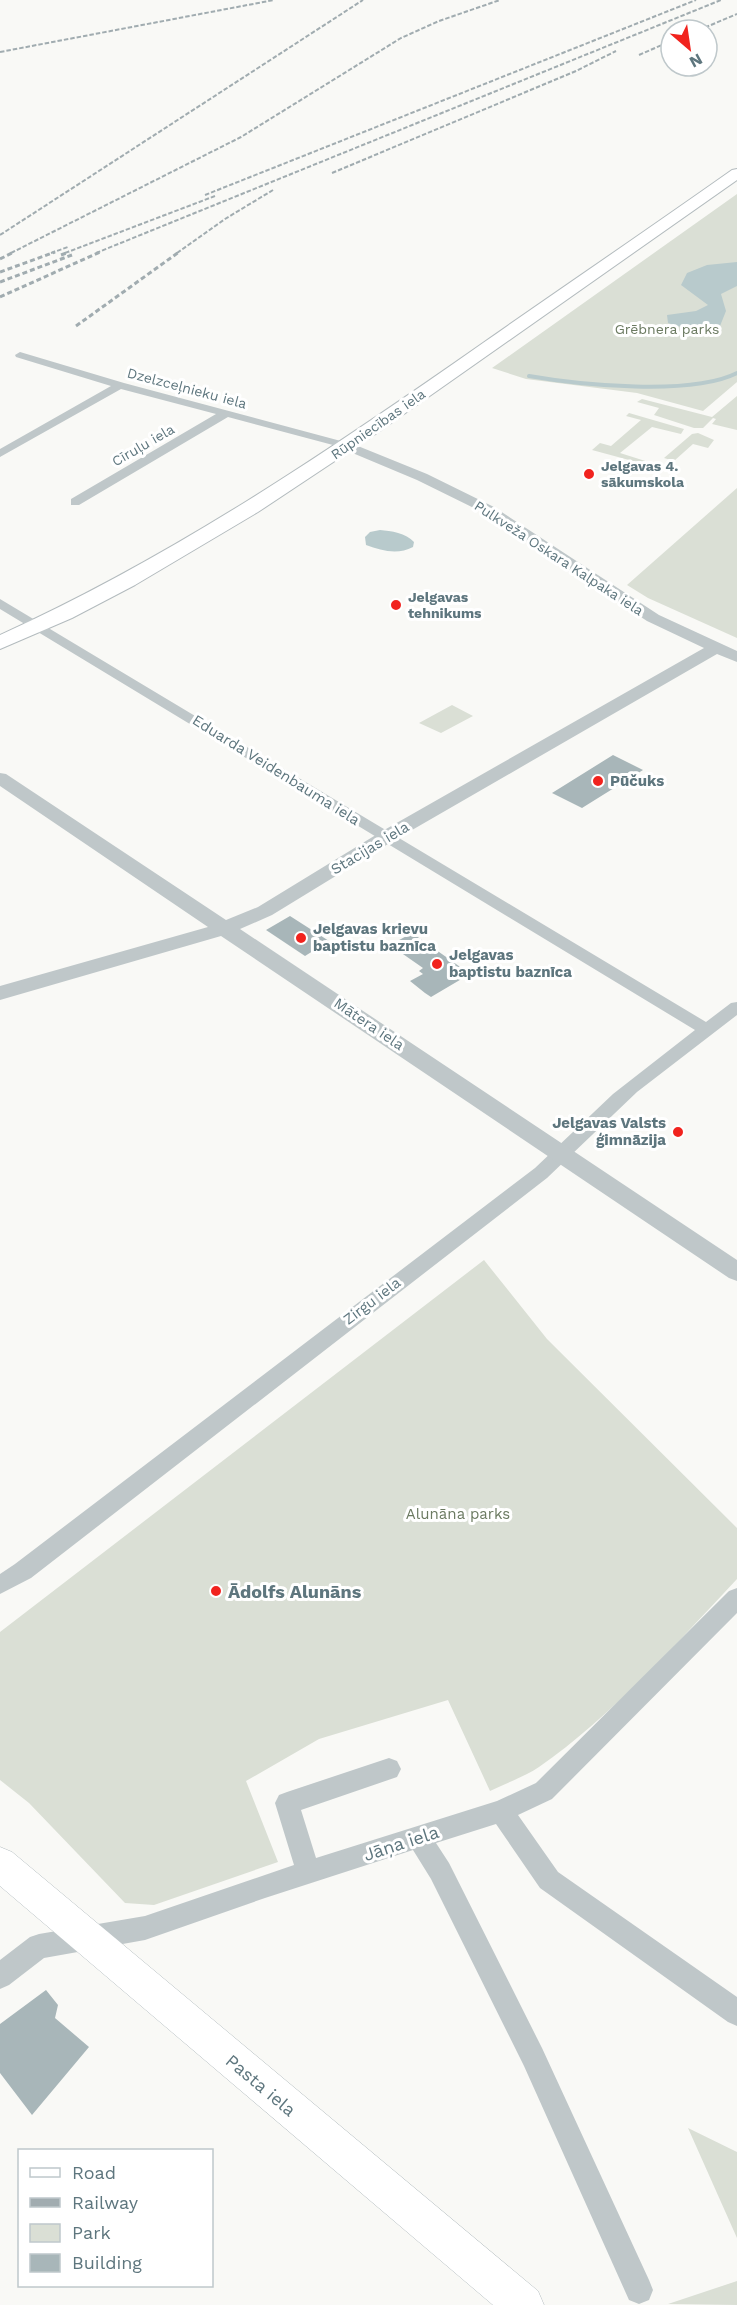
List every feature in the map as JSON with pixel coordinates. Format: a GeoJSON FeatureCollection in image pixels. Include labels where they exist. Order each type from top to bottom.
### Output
{"type":"FeatureCollection","features":[{"type":"Feature","properties":{"kind":"main road","name":"Rūpniecības iela"},"geometry":{"type":"LineString","coordinates":[[0,644],[102,597],[348,446],[737,172]]}},
{"type":"Feature","properties":{"kind":"main road","name":"Pasta iela"},"geometry":{"type":"LineString","coordinates":[[0,1864],[524,2305]]}},
{"type":"Feature","properties":{"kind":"street","name":"Dzelzceļnieku iela"},"geometry":{"type":"LineString","coordinates":[[20,355],[120,385],[348,446]]}},
{"type":"Feature","properties":{"kind":"street"},"geometry":{"type":"LineString","coordinates":[[0,454],[120,385]]}},
{"type":"Feature","properties":{"kind":"street","name":"Cīruļu iela"},"geometry":{"type":"LineString","coordinates":[[75,502],[225,414]]}},
{"type":"Feature","properties":{"kind":"street","name":"Pulkveža Oskara Kalpaka iela"},"geometry":{"type":"LineString","coordinates":[[348,446],[489,510],[631,605],[653,618],[737,657]]}},
{"type":"Feature","properties":{"kind":"street","name":"Eduarda Veidenbauma iela"},"geometry":{"type":"LineString","coordinates":[[0,603],[707,1030]]}},
{"type":"Feature","properties":{"kind":"street","name":"Stacijas iela"},"geometry":{"type":"LineString","coordinates":[[0,993],[226,928],[265,911],[386,837],[664,680],[716,648]]}},
{"type":"Feature","properties":{"kind":"street","name":"Mātera iela"},"geometry":{"type":"LineString","coordinates":[[0,778],[737,1272]]}},
{"type":"Feature","properties":{"kind":"street","name":"Zirgu iela"},"geometry":{"type":"LineString","coordinates":[[0,1585],[23,1571],[564,1154],[592,1123],[631,1087],[737,1007]]}},
{"type":"Feature","properties":{"kind":"street"},"geometry":{"type":"LineString","coordinates":[[0,1593],[23,1571]]}},
{"type":"Feature","properties":{"kind":"street","name":"Jāņa iela"},"geometry":{"type":"LineString","coordinates":[[0,1976],[39,1946],[145,1928],[501,1811],[544,1791],[737,1598]]}},
{"type":"Feature","properties":{"kind":"street"},"geometry":{"type":"LineString","coordinates":[[309,1873],[287,1803],[389,1769]]}},
{"type":"Feature","properties":{"kind":"street"},"geometry":{"type":"LineString","coordinates":[[501,1811],[549,1880],[737,2013]]}},
{"type":"Feature","properties":{"kind":"street"},"geometry":{"type":"LineString","coordinates":[[419,1838],[440,1871],[533,2057],[639,2289]]}},
{"type":"Feature","properties":{"kind":"green space","name":"Grēbnera parks"},"geometry":{"type":"Polygon","coordinates":[[[737,194],[737,382],[703,411],[637,393],[526,379],[492,368],[737,194]]]}},
{"type":"Feature","properties":{"kind":"green space"},"geometry":{"type":"Polygon","coordinates":[[[737,396],[737,430],[712,424],[716,419],[713,418],[703,428],[694,428],[654,415],[659,408],[637,402],[642,399],[712,417],[737,396]]]}},
{"type":"Feature","properties":{"kind":"green space"},"geometry":{"type":"Polygon","coordinates":[[[629,413],[684,429],[681,434],[652,427],[620,453],[658,465],[655,467],[592,450],[600,443],[611,446],[641,420],[626,416],[629,413]]]}},
{"type":"Feature","properties":{"kind":"green space"},"geometry":{"type":"Polygon","coordinates":[[[698,433],[714,440],[708,448],[693,444],[674,461],[664,458],[692,434],[698,433]]]}},
{"type":"Feature","properties":{"kind":"green space"},"geometry":{"type":"Polygon","coordinates":[[[737,488],[737,638],[648,598],[627,585],[737,488]]]}},
{"type":"Feature","properties":{"kind":"green space"},"geometry":{"type":"Polygon","coordinates":[[[452,705],[473,716],[441,733],[419,723],[452,705]]]}},
{"type":"Feature","properties":{"kind":"green space","name":"Alunāna parks"},"geometry":{"type":"Polygon","coordinates":[[[484,1260],[547,1339],[737,1528],[737,1579],[617,1703],[592,1726],[527,1774],[490,1791],[448,1700],[319,1739],[246,1781],[278,1862],[154,1905],[125,1903],[29,1803],[0,1780],[0,1632],[484,1260]]]}},
{"type":"Feature","properties":{"kind":"green space"},"geometry":{"type":"Polygon","coordinates":[[[688,2128],[737,2152],[737,2238],[688,2128]]]}},
{"type":"Feature","properties":{"kind":"green space"},"geometry":{"type":"Polygon","coordinates":[[[737,2281],[737,2305],[668,2304],[737,2281]]]}},
{"type":"Feature","properties":{"kind":"shaded area"},"geometry":{"type":"Polygon","coordinates":[[[737,262],[737,286],[721,294],[726,311],[720,326],[694,329],[668,323],[667,315],[696,311],[708,305],[681,285],[687,273],[707,265],[737,262]]]}},
{"type":"Feature","properties":{"kind":"shaded area"},"geometry":{"type":"Polygon","coordinates":[[[380,530],[407,536],[414,542],[413,547],[402,551],[390,551],[366,545],[365,537],[370,532],[380,530]]]}},
{"type":"Feature","properties":{"kind":"building","name":"Pūčuks"},"geometry":{"type":"Polygon","coordinates":[[[613,755],[643,770],[582,808],[552,793],[613,755]]]}},
{"type":"Feature","properties":{"kind":"building","name":"Jelgavas krievu baptistu baznīca"},"geometry":{"type":"Polygon","coordinates":[[[290,916],[329,941],[305,956],[266,930],[290,916]]]}},
{"type":"Feature","properties":{"kind":"building","name":"Jelgavas baptistu baznīca"},"geometry":{"type":"Polygon","coordinates":[[[412,933],[470,974],[431,997],[425,993],[410,981],[423,974],[419,971],[423,968],[390,945],[412,933]]]}},
{"type":"Feature","properties":{"kind":"building"},"geometry":{"type":"Polygon","coordinates":[[[46,1990],[58,2005],[55,2018],[89,2047],[32,2115],[0,2073],[0,2024],[46,1990]]]}},
{"type":"Feature","properties":{"kind":"waterway"},"geometry":{"type":"LineString","coordinates":[[529,376],[577,383],[665,386],[717,380],[737,373]]}},
{"type":"Feature","properties":{"kind":"railway"},"geometry":{"type":"LineString","coordinates":[[0,52],[274,0]]}},
{"type":"Feature","properties":{"kind":"railway"},"geometry":{"type":"LineString","coordinates":[[0,235],[363,0]]}},
{"type":"Feature","properties":{"kind":"railway"},"geometry":{"type":"LineString","coordinates":[[11,253],[241,137],[401,38],[439,21],[500,0]]}},
{"type":"Feature","properties":{"kind":"railway"},"geometry":{"type":"LineString","coordinates":[[205,195],[696,0]]}},
{"type":"Feature","properties":{"kind":"railway"},"geometry":{"type":"LineString","coordinates":[[96,253],[721,0]]}},
{"type":"Feature","properties":{"kind":"railway"},"geometry":{"type":"LineString","coordinates":[[719,22],[737,14]]}},
{"type":"Feature","properties":{"kind":"railway"},"geometry":{"type":"LineString","coordinates":[[639,55],[659,46]]}},
{"type":"Feature","properties":{"kind":"railway"},"geometry":{"type":"LineString","coordinates":[[332,173],[576,71],[616,51]]}},
{"type":"Feature","properties":{"kind":"railway"},"geometry":{"type":"LineString","coordinates":[[177,253],[225,219],[273,190]]}},
{"type":"Feature","properties":{"kind":"railway"},"geometry":{"type":"LineString","coordinates":[[65,253],[215,196]]}},
{"type":"Feature","properties":{"kind":"railway"},"geometry":{"type":"LineString","coordinates":[[51,253],[68,247]]}},
{"type":"Feature","properties":{"kind":"railway"},"geometry":{"type":"LineString","coordinates":[[0,259],[14,252]]}},
{"type":"Feature","properties":{"kind":"railway"},"geometry":{"type":"LineString","coordinates":[[0,272],[55,252]]}},
{"type":"Feature","properties":{"kind":"railway"},"geometry":{"type":"LineString","coordinates":[[61,255],[69,252]]}},
{"type":"Feature","properties":{"kind":"railway"},"geometry":{"type":"LineString","coordinates":[[0,297],[100,252]]}},
{"type":"Feature","properties":{"kind":"railway"},"geometry":{"type":"LineString","coordinates":[[76,326],[179,252]]}},
{"type":"Feature","properties":{"kind":"railway"},"geometry":{"type":"LineString","coordinates":[[0,282],[72,255]]}},
{"type":"Feature","properties":{"kind":"place","name":"Jelgavas 4. sākumskola"},"geometry":{"type":"Point","coordinates":[589,474]}},
{"type":"Feature","properties":{"kind":"place","name":"Jelgavas tehnikums"},"geometry":{"type":"Point","coordinates":[396,605]}},
{"type":"Feature","properties":{"kind":"place","name":"Pūčuks"},"geometry":{"type":"Point","coordinates":[598,781]}},
{"type":"Feature","properties":{"kind":"place","name":"Jelgavas krievu baptistu baznīca"},"geometry":{"type":"Point","coordinates":[301,938]}},
{"type":"Feature","properties":{"kind":"place","name":"Jelgavas baptistu baznīca"},"geometry":{"type":"Point","coordinates":[437,964]}},
{"type":"Feature","properties":{"kind":"place","name":"Jelgavas Valsts ģimnāzija"},"geometry":{"type":"Point","coordinates":[678,1132]}},
{"type":"Feature","properties":{"kind":"place","name":"Ādolfs Alunāns"},"geometry":{"type":"Point","coordinates":[216,1591]}}]}
